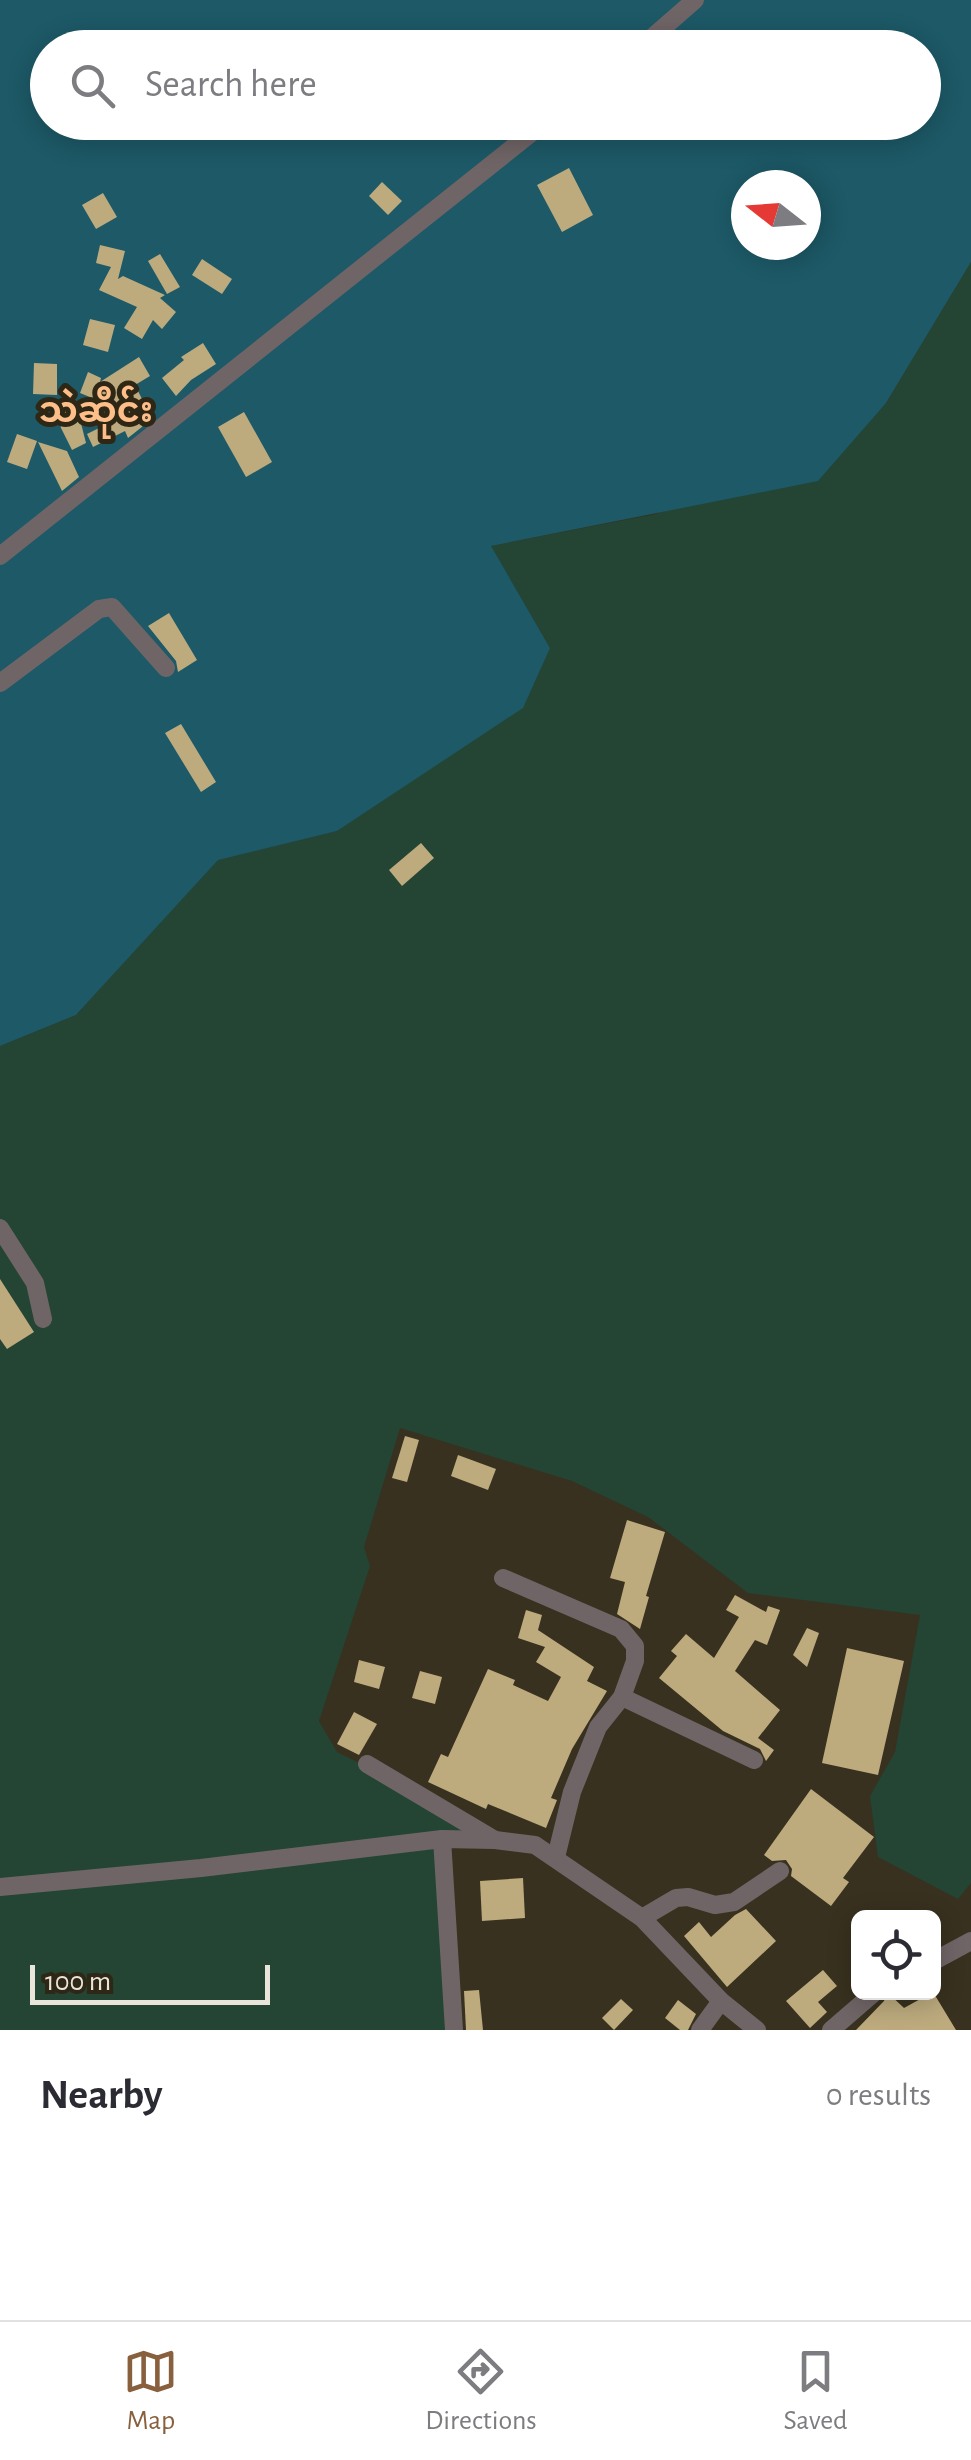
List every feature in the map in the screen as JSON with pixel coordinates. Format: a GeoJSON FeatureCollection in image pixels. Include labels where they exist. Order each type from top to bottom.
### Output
{"type":"FeatureCollection","features":[{"type":"Feature","properties":{"kind":"street"},"geometry":{"type":"LineString","coordinates":[[661,30],[695,0]]}},
{"type":"Feature","properties":{"kind":"street"},"geometry":{"type":"LineString","coordinates":[[0,556],[523,140]]}},
{"type":"Feature","properties":{"kind":"street"},"geometry":{"type":"LineString","coordinates":[[0,683],[99,609],[112,607],[166,668]]}},
{"type":"Feature","properties":{"kind":"street"},"geometry":{"type":"LineString","coordinates":[[0,1228],[35,1283],[43,1319]]}},
{"type":"Feature","properties":{"kind":"street"},"geometry":{"type":"LineString","coordinates":[[503,1578],[621,1629],[635,1646],[622,1697],[598,1727],[572,1792],[556,1858]]}},
{"type":"Feature","properties":{"kind":"street"},"geometry":{"type":"LineString","coordinates":[[622,1697],[754,1760]]}},
{"type":"Feature","properties":{"kind":"street"},"geometry":{"type":"LineString","coordinates":[[367,1764],[495,1840]]}},
{"type":"Feature","properties":{"kind":"street"},"geometry":{"type":"LineString","coordinates":[[442,1840],[454,2030]]}},
{"type":"Feature","properties":{"kind":"street"},"geometry":{"type":"LineString","coordinates":[[0,1887],[442,1840],[535,1845],[642,1918],[721,2002],[757,2030]]}},
{"type":"Feature","properties":{"kind":"street"},"geometry":{"type":"LineString","coordinates":[[642,1918],[676,1898],[688,1897],[715,1906],[734,1902],[780,1871]]}},
{"type":"Feature","properties":{"kind":"street"},"geometry":{"type":"LineString","coordinates":[[941,1957],[971,1941]]}},
{"type":"Feature","properties":{"kind":"street"},"geometry":{"type":"LineString","coordinates":[[831,2030],[866,2000]]}},
{"type":"Feature","properties":{"kind":"street"},"geometry":{"type":"LineString","coordinates":[[700,2030],[721,2002]]}},
{"type":"Feature","properties":{"kind":"green space"},"geometry":{"type":"Polygon","coordinates":[[[971,262],[971,1883],[958,1899],[878,1857],[870,1796],[895,1752],[920,1615],[748,1593],[648,1517],[572,1481],[400,1428],[364,1547],[370,1566],[319,1721],[337,1752],[465,1815],[464,1831],[442,1863],[445,2030],[0,2030],[0,1046],[76,1015],[218,859],[337,831],[550,648],[490,546],[656,514],[886,403],[971,262]]]}},
{"type":"Feature","properties":{"kind":"water"},"geometry":{"type":"Polygon","coordinates":[[[0,0],[971,0],[971,262],[886,403],[818,481],[491,546],[550,648],[523,708],[337,831],[218,860],[76,1015],[0,1046],[0,0]]]}},
{"type":"Feature","properties":{"kind":"building"},"geometry":{"type":"Polygon","coordinates":[[[569,168],[593,215],[562,232],[537,185],[569,168]]]}},
{"type":"Feature","properties":{"kind":"building"},"geometry":{"type":"Polygon","coordinates":[[[382,182],[402,201],[388,215],[369,196],[382,182]]]}},
{"type":"Feature","properties":{"kind":"building"},"geometry":{"type":"Polygon","coordinates":[[[103,193],[117,217],[96,229],[82,205],[103,193]]]}},
{"type":"Feature","properties":{"kind":"building"},"geometry":{"type":"Polygon","coordinates":[[[100,245],[125,251],[118,279],[123,276],[165,295],[160,298],[176,312],[162,329],[153,320],[142,339],[124,328],[137,307],[99,290],[111,267],[96,263],[100,245]]]}},
{"type":"Feature","properties":{"kind":"building"},"geometry":{"type":"Polygon","coordinates":[[[160,254],[180,287],[167,294],[148,261],[160,254]]]}},
{"type":"Feature","properties":{"kind":"building"},"geometry":{"type":"Polygon","coordinates":[[[202,259],[232,279],[222,294],[192,275],[202,259]]]}},
{"type":"Feature","properties":{"kind":"building"},"geometry":{"type":"Polygon","coordinates":[[[90,319],[115,325],[108,352],[83,345],[90,319]]]}},
{"type":"Feature","properties":{"kind":"building"},"geometry":{"type":"Polygon","coordinates":[[[203,343],[216,364],[191,380],[176,396],[162,378],[184,360],[181,357],[203,343]]]}},
{"type":"Feature","properties":{"kind":"building"},"geometry":{"type":"Polygon","coordinates":[[[139,357],[150,376],[135,385],[152,419],[128,438],[125,431],[93,447],[87,434],[129,413],[80,393],[88,372],[101,378],[100,382],[139,357]]]}},
{"type":"Feature","properties":{"kind":"building"},"geometry":{"type":"Polygon","coordinates":[[[34,363],[57,364],[57,395],[33,394],[34,363]]]}},
{"type":"Feature","properties":{"kind":"building"},"geometry":{"type":"Polygon","coordinates":[[[74,396],[86,443],[72,450],[61,428],[55,401],[74,396]]]}},
{"type":"Feature","properties":{"kind":"building"},"geometry":{"type":"Polygon","coordinates":[[[244,412],[272,462],[246,477],[218,427],[244,412]]]}},
{"type":"Feature","properties":{"kind":"building"},"geometry":{"type":"Polygon","coordinates":[[[17,434],[37,441],[27,469],[7,462],[17,434]]]}},
{"type":"Feature","properties":{"kind":"building"},"geometry":{"type":"Polygon","coordinates":[[[38,442],[67,451],[79,477],[62,491],[38,442]]]}},
{"type":"Feature","properties":{"kind":"building"},"geometry":{"type":"Polygon","coordinates":[[[169,613],[197,660],[178,672],[176,661],[148,626],[169,613]]]}},
{"type":"Feature","properties":{"kind":"building"},"geometry":{"type":"Polygon","coordinates":[[[181,724],[216,782],[201,792],[165,733],[181,724]]]}},
{"type":"Feature","properties":{"kind":"building"},"geometry":{"type":"Polygon","coordinates":[[[421,843],[434,858],[402,886],[389,870],[421,843]]]}},
{"type":"Feature","properties":{"kind":"building"},"geometry":{"type":"Polygon","coordinates":[[[0,1279],[34,1332],[7,1349],[0,1339],[0,1279]]]}},
{"type":"Feature","properties":{"kind":"building"},"geometry":{"type":"Polygon","coordinates":[[[405,1436],[419,1440],[407,1482],[392,1478],[405,1436]]]}},
{"type":"Feature","properties":{"kind":"building"},"geometry":{"type":"Polygon","coordinates":[[[458,1455],[496,1469],[488,1490],[451,1476],[458,1455]]]}},
{"type":"Feature","properties":{"kind":"building"},"geometry":{"type":"Polygon","coordinates":[[[627,1520],[665,1532],[640,1629],[617,1614],[625,1582],[610,1578],[627,1520]]]}},
{"type":"Feature","properties":{"kind":"building"},"geometry":{"type":"Polygon","coordinates":[[[735,1595],[766,1612],[768,1606],[780,1610],[767,1645],[755,1640],[735,1671],[780,1710],[758,1738],[774,1750],[766,1761],[760,1749],[723,1731],[659,1678],[677,1656],[671,1651],[686,1634],[714,1658],[739,1617],[726,1610],[735,1595]]]}},
{"type":"Feature","properties":{"kind":"building"},"geometry":{"type":"Polygon","coordinates":[[[526,1610],[542,1615],[538,1630],[594,1667],[587,1681],[607,1691],[572,1749],[551,1798],[557,1800],[546,1828],[488,1804],[486,1809],[428,1782],[441,1754],[448,1757],[488,1669],[548,1701],[561,1677],[536,1662],[545,1647],[518,1638],[526,1610]]]}},
{"type":"Feature","properties":{"kind":"building"},"geometry":{"type":"Polygon","coordinates":[[[807,1628],[819,1633],[807,1667],[793,1655],[807,1628]]]}},
{"type":"Feature","properties":{"kind":"building"},"geometry":{"type":"Polygon","coordinates":[[[847,1648],[904,1661],[878,1775],[822,1763],[847,1648]]]}},
{"type":"Feature","properties":{"kind":"building"},"geometry":{"type":"Polygon","coordinates":[[[359,1660],[385,1667],[379,1689],[354,1682],[359,1660]]]}},
{"type":"Feature","properties":{"kind":"building"},"geometry":{"type":"Polygon","coordinates":[[[420,1671],[442,1677],[435,1704],[412,1698],[420,1671]]]}},
{"type":"Feature","properties":{"kind":"building"},"geometry":{"type":"Polygon","coordinates":[[[354,1712],[377,1724],[359,1755],[337,1744],[354,1712]]]}},
{"type":"Feature","properties":{"kind":"building"},"geometry":{"type":"Polygon","coordinates":[[[811,1789],[874,1837],[843,1878],[849,1882],[831,1906],[791,1876],[792,1869],[786,1860],[772,1861],[764,1855],[811,1789]]]}},
{"type":"Feature","properties":{"kind":"building"},"geometry":{"type":"Polygon","coordinates":[[[523,1878],[525,1918],[482,1921],[480,1881],[523,1878]]]}},
{"type":"Feature","properties":{"kind":"building"},"geometry":{"type":"Polygon","coordinates":[[[746,1909],[776,1941],[727,1987],[684,1936],[699,1922],[711,1937],[746,1909]]]}},
{"type":"Feature","properties":{"kind":"building"},"geometry":{"type":"Polygon","coordinates":[[[823,1970],[837,1986],[818,2002],[827,2012],[810,2028],[786,2001],[823,1970]]]}},
{"type":"Feature","properties":{"kind":"building"},"geometry":{"type":"Polygon","coordinates":[[[479,1990],[483,2030],[466,2030],[464,1991],[479,1990]]]}},
{"type":"Feature","properties":{"kind":"building"},"geometry":{"type":"Polygon","coordinates":[[[621,1999],[633,2010],[614,2030],[602,2018],[621,1999]]]}},
{"type":"Feature","properties":{"kind":"building"},"geometry":{"type":"Polygon","coordinates":[[[678,2000],[696,2014],[688,2030],[680,2030],[665,2018],[678,2000]]]}},
{"type":"Feature","properties":{"kind":"building"},"geometry":{"type":"Polygon","coordinates":[[[896,2000],[904,2008],[918,2000],[938,2000],[956,2030],[856,2030],[884,2001],[896,2000]]]}},
{"type":"Feature","properties":{"kind":"district","name":"သဲဆိုင်း"},"geometry":{"type":"Point","coordinates":[96,411]}}]}
